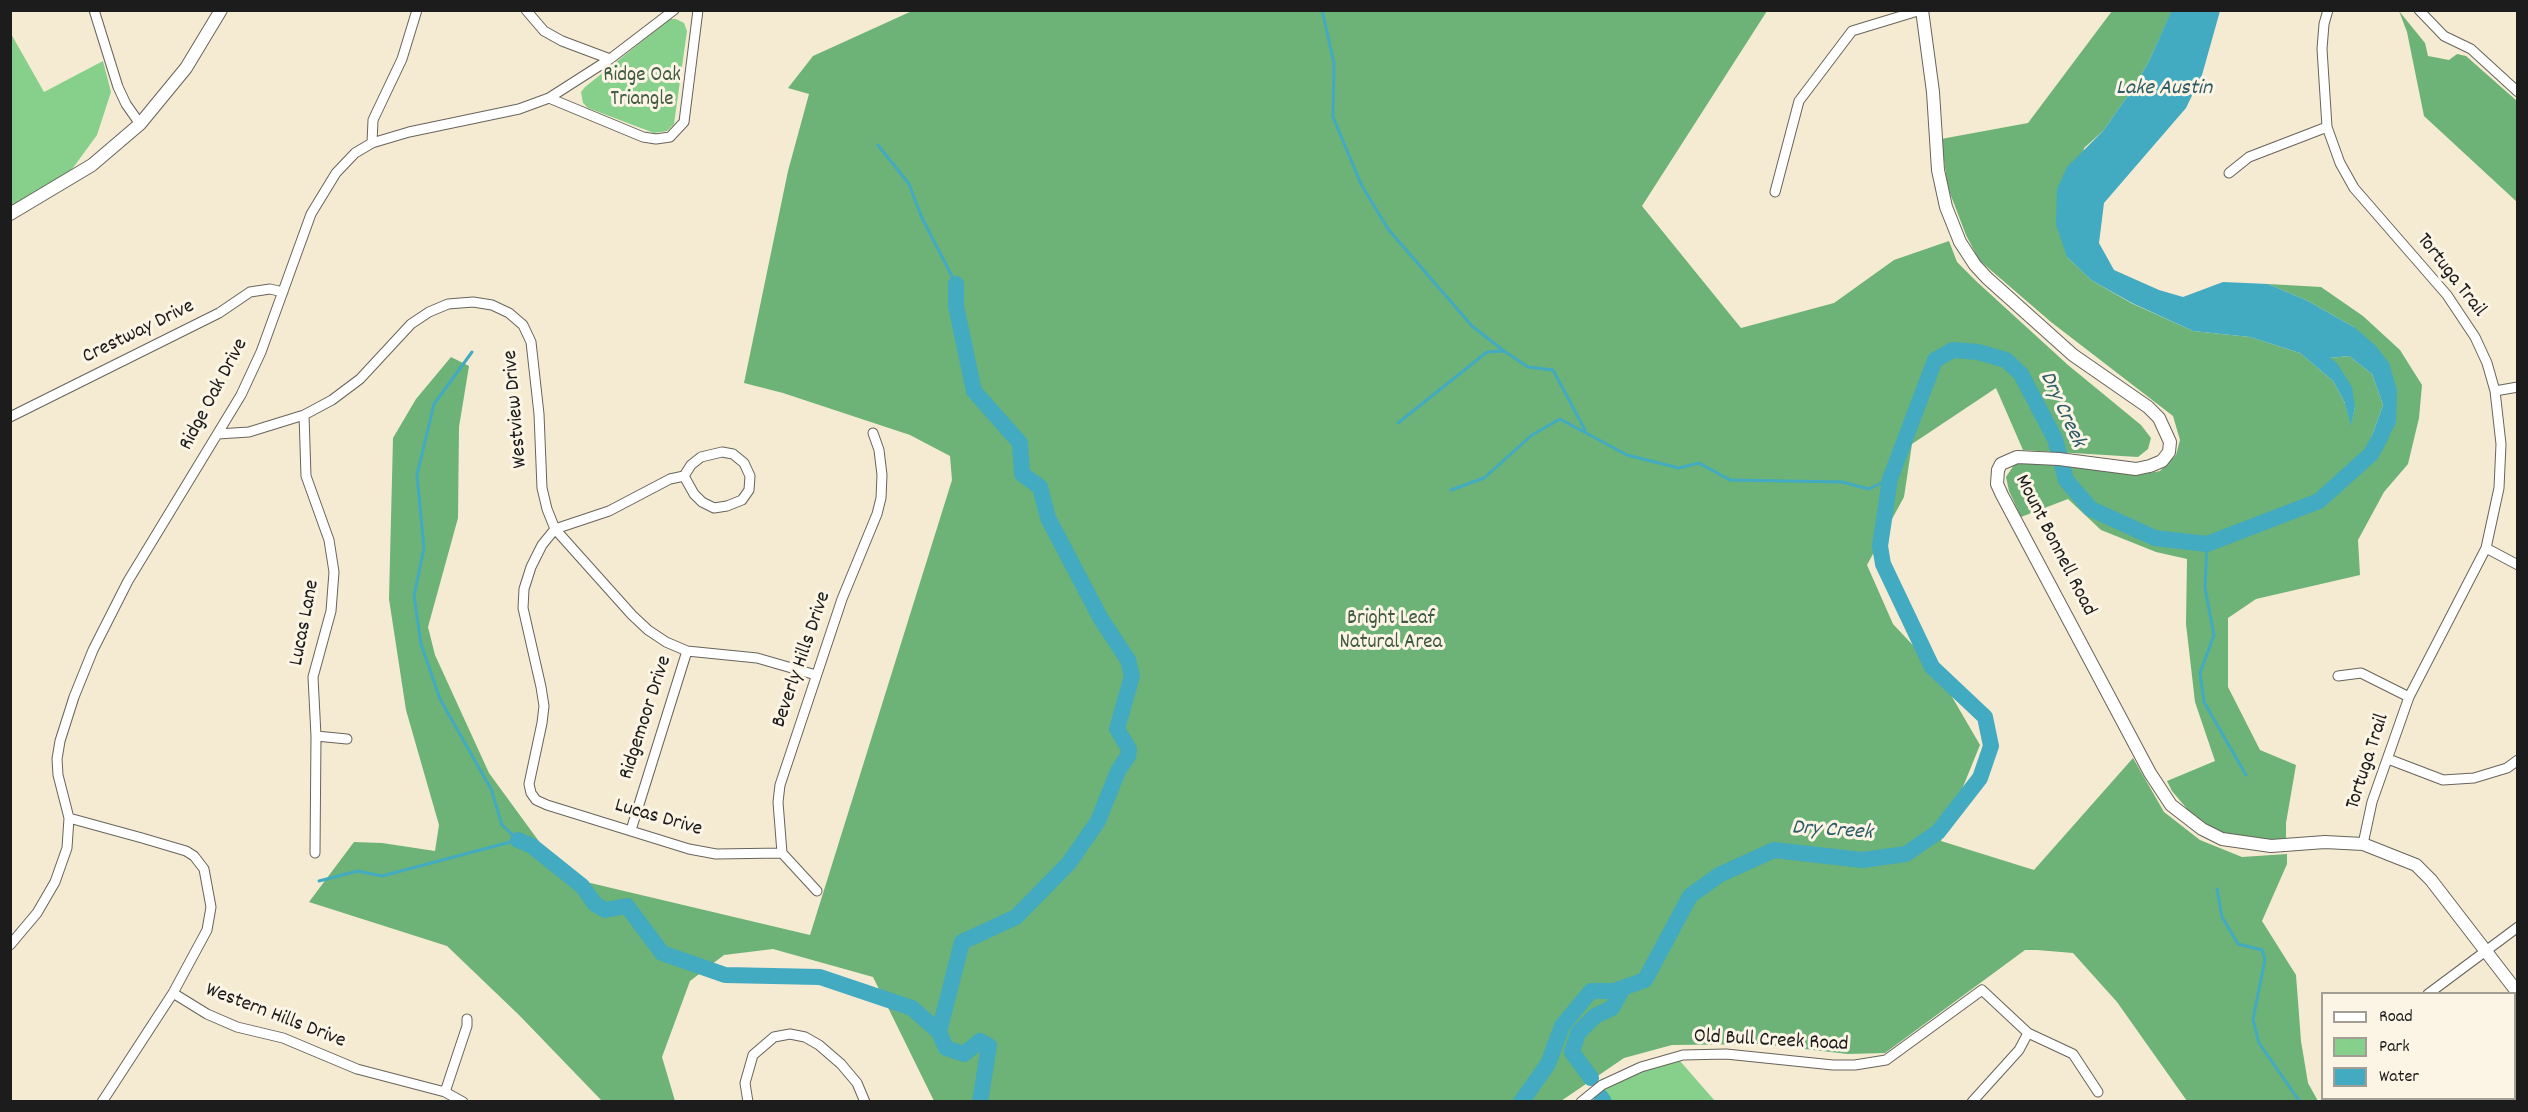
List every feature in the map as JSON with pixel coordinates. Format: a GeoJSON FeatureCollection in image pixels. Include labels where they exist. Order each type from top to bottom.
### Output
{"type":"FeatureCollection","features":[{"type":"Feature","properties":{"kind":"street"},"geometry":{"type":"LineString","coordinates":[[94,10],[118,87],[126,104],[140,124]]}},
{"type":"Feature","properties":{"kind":"street"},"geometry":{"type":"LineString","coordinates":[[10,214],[92,165],[140,124],[186,68],[221,10]]}},
{"type":"Feature","properties":{"kind":"street"},"geometry":{"type":"LineString","coordinates":[[372,143],[373,120],[402,59],[417,10]]}},
{"type":"Feature","properties":{"kind":"street"},"geometry":{"type":"LineString","coordinates":[[526,10],[544,31],[562,41],[610,59]]}},
{"type":"Feature","properties":{"kind":"street","name":"Ridge Oak Drive"},"geometry":{"type":"LineString","coordinates":[[10,945],[37,913],[55,882],[67,848],[69,818],[58,775],[57,759],[60,741],[74,697],[93,651],[128,581],[241,395],[261,352],[311,214],[336,174],[355,153],[372,143],[409,132],[519,109],[549,98],[610,59],[674,10]]}},
{"type":"Feature","properties":{"kind":"street"},"geometry":{"type":"LineString","coordinates":[[549,98],[643,137],[656,139],[670,137],[684,122],[698,10]]}},
{"type":"Feature","properties":{"kind":"street"},"geometry":{"type":"LineString","coordinates":[[1775,192],[1799,101],[1852,31],[1921,10]]}},
{"type":"Feature","properties":{"kind":"street","name":"Mount Bonnell Road"},"geometry":{"type":"LineString","coordinates":[[1921,10],[1933,92],[1938,170],[1946,207],[1960,242],[1975,266],[2064,347],[2148,407],[2159,418],[2170,442],[2169,452],[2162,461],[2136,469],[2053,458],[2017,457],[2001,464],[1997,484],[2150,773],[2171,805],[2202,829],[2222,839],[2271,846],[2325,842],[2363,844],[2416,866],[2431,880],[2517,993]]}},
{"type":"Feature","properties":{"kind":"street","name":"Tortuga Trail"},"geometry":{"type":"LineString","coordinates":[[2328,10],[2324,24],[2322,49],[2327,127],[2340,163],[2354,188],[2447,295],[2475,337],[2495,391],[2501,444],[2499,488],[2486,548],[2409,697],[2372,802],[2363,844]]}},
{"type":"Feature","properties":{"kind":"street"},"geometry":{"type":"LineString","coordinates":[[2419,10],[2444,36],[2470,49],[2517,92]]}},
{"type":"Feature","properties":{"kind":"street"},"geometry":{"type":"LineString","coordinates":[[2229,173],[2249,157],[2327,127]]}},
{"type":"Feature","properties":{"kind":"street","name":"Crestway Drive"},"geometry":{"type":"LineString","coordinates":[[10,417],[219,313],[250,292],[270,289],[283,292]]}},
{"type":"Feature","properties":{"kind":"street","name":"Westview Drive"},"geometry":{"type":"LineString","coordinates":[[218,434],[249,432],[304,415],[332,400],[360,379],[411,324],[429,312],[456,303],[473,302],[492,305],[509,313],[523,325],[531,342],[539,414],[542,488],[555,529],[648,630],[666,642],[687,651],[757,658],[816,675]]}},
{"type":"Feature","properties":{"kind":"street"},"geometry":{"type":"LineString","coordinates":[[2495,391],[2517,387]]}},
{"type":"Feature","properties":{"kind":"street","name":"Lucas Lane"},"geometry":{"type":"LineString","coordinates":[[304,415],[306,476],[329,540],[334,572],[331,611],[313,677],[316,736],[315,853]]}},
{"type":"Feature","properties":{"kind":"street","name":"Beverly Hills Drive"},"geometry":{"type":"LineString","coordinates":[[782,853],[778,810],[780,785],[842,599],[869,536],[880,498],[879,450],[873,433]]}},
{"type":"Feature","properties":{"kind":"street"},"geometry":{"type":"LineString","coordinates":[[555,529],[609,511],[670,479],[684,476],[691,465],[701,457],[722,452],[733,454],[744,463],[750,476],[749,490],[742,500],[714,508],[702,502],[694,494],[684,476]]}},
{"type":"Feature","properties":{"kind":"street","name":"Lucas Drive"},"geometry":{"type":"LineString","coordinates":[[555,529],[531,567],[524,590],[523,609],[544,706],[543,723],[529,784],[531,793],[536,800],[547,805],[689,849],[716,854],[782,853]]}},
{"type":"Feature","properties":{"kind":"street"},"geometry":{"type":"LineString","coordinates":[[2486,548],[2517,566]]}},
{"type":"Feature","properties":{"kind":"street","name":"Ridgemoor Drive"},"geometry":{"type":"LineString","coordinates":[[631,830],[687,651]]}},
{"type":"Feature","properties":{"kind":"street"},"geometry":{"type":"LineString","coordinates":[[2338,676],[2361,673],[2409,697]]}},
{"type":"Feature","properties":{"kind":"street"},"geometry":{"type":"LineString","coordinates":[[316,736],[347,739]]}},
{"type":"Feature","properties":{"kind":"street"},"geometry":{"type":"LineString","coordinates":[[2388,759],[2443,780],[2474,778],[2507,768],[2517,760]]}},
{"type":"Feature","properties":{"kind":"street","name":"Western Hills Drive"},"geometry":{"type":"LineString","coordinates":[[69,818],[186,851],[200,861],[204,869],[211,907],[210,919],[207,930],[173,993],[207,1014],[237,1027],[283,1038],[357,1069],[445,1092],[463,1101]]}},
{"type":"Feature","properties":{"kind":"street"},"geometry":{"type":"LineString","coordinates":[[782,853],[818,891]]}},
{"type":"Feature","properties":{"kind":"street"},"geometry":{"type":"LineString","coordinates":[[2429,992],[2517,927]]}},
{"type":"Feature","properties":{"kind":"street","name":"Old Bull Creek Road"},"geometry":{"type":"LineString","coordinates":[[1581,1101],[1602,1085],[1641,1067],[1683,1055],[1726,1054],[1833,1065],[1855,1065],[1886,1060],[1982,990],[2028,1033]]}},
{"type":"Feature","properties":{"kind":"street"},"geometry":{"type":"LineString","coordinates":[[103,1101],[173,993]]}},
{"type":"Feature","properties":{"kind":"street"},"geometry":{"type":"LineString","coordinates":[[445,1092],[467,1026],[467,1019]]}},
{"type":"Feature","properties":{"kind":"street"},"geometry":{"type":"LineString","coordinates":[[1972,1101],[2019,1050],[2028,1033],[2073,1054],[2098,1092]]}},
{"type":"Feature","properties":{"kind":"street"},"geometry":{"type":"LineString","coordinates":[[748,1101],[745,1083],[753,1055],[774,1037],[790,1034],[805,1037],[819,1045],[841,1064],[866,1101]]}},
{"type":"Feature","properties":{"kind":"green space","name":"Bright Leaf Natural Area"},"geometry":{"type":"Polygon","coordinates":[[[912,11],[1767,11],[1642,206],[1741,328],[1834,303],[1894,260],[1949,241],[1957,262],[1976,281],[2068,365],[2141,425],[2151,438],[2148,449],[2138,457],[2023,450],[1996,388],[1912,444],[1904,497],[1867,565],[1893,624],[1937,671],[1980,745],[1941,841],[2034,870],[2133,758],[2164,812],[2200,840],[2242,857],[2287,854],[2287,864],[2262,921],[2296,975],[2301,1041],[2308,1083],[2318,1101],[2187,1101],[2117,1002],[2073,953],[2025,950],[1885,1053],[1848,1054],[1761,1044],[1672,1045],[1624,1058],[1561,1101],[934,1101],[873,977],[773,949],[724,955],[690,981],[662,1057],[675,1101],[602,1101],[519,1015],[447,946],[309,902],[354,842],[382,843],[435,851],[439,825],[406,710],[389,599],[393,438],[416,399],[451,357],[469,366],[459,427],[458,518],[428,627],[435,655],[489,773],[565,877],[810,935],[952,480],[950,456],[910,435],[783,393],[744,383],[788,171],[809,94],[788,88],[813,56],[912,11]]]}},
{"type":"Feature","properties":{"kind":"green space"},"geometry":{"type":"Polygon","coordinates":[[[2112,11],[2172,11],[2136,84],[2103,131],[2084,148],[2067,257],[2091,280],[2131,303],[2193,331],[2250,337],[2300,353],[2333,381],[2344,401],[2351,424],[2355,407],[2330,358],[2349,356],[2372,374],[2383,405],[2367,449],[2396,423],[2354,327],[2306,300],[2268,284],[2321,287],[2363,316],[2400,350],[2422,385],[2419,418],[2408,464],[2384,492],[2358,540],[2360,575],[2256,599],[2228,618],[2228,687],[2260,750],[2296,765],[2286,823],[2286,839],[2252,839],[2220,833],[2193,816],[2172,791],[2167,781],[2215,761],[2195,702],[2186,624],[2187,559],[2156,552],[2101,530],[2068,499],[2021,517],[2009,491],[2006,477],[2014,465],[2026,462],[2138,475],[2160,471],[2176,455],[2180,440],[2173,416],[2051,322],[1979,260],[1966,235],[1948,188],[1941,139],[2028,123],[2112,11]]]}},
{"type":"Feature","properties":{"kind":"green space"},"geometry":{"type":"Polygon","coordinates":[[[2399,11],[2425,43],[2428,56],[2449,60],[2457,54],[2466,56],[2517,101],[2517,202],[2424,116],[2407,32],[2399,11]]]}},
{"type":"Feature","properties":{"kind":"green space","name":"Ridge Oak Triangle"},"geometry":{"type":"Polygon","coordinates":[[[670,19],[684,23],[687,31],[674,124],[667,131],[654,133],[588,108],[583,103],[581,92],[585,87],[670,19]]]}},
{"type":"Feature","properties":{"kind":"green space"},"geometry":{"type":"Polygon","coordinates":[[[10,32],[44,92],[103,61],[111,92],[97,135],[70,172],[10,207],[10,32]]]}},
{"type":"Feature","properties":{"kind":"green space"},"geometry":{"type":"Polygon","coordinates":[[[1680,1061],[1715,1101],[1607,1101],[1604,1089],[1638,1072],[1680,1061]]]}},
{"type":"Feature","properties":{"kind":"water","name":"Lake Austin"},"geometry":{"type":"Polygon","coordinates":[[[2172,10],[2220,11],[2202,75],[2186,108],[2104,203],[2099,243],[2114,270],[2159,290],[2183,297],[2223,282],[2268,284],[2306,300],[2354,327],[2376,346],[2389,363],[2397,390],[2396,423],[2376,461],[2367,449],[2383,405],[2372,374],[2349,356],[2330,358],[2337,363],[2352,387],[2355,407],[2351,426],[2344,401],[2333,381],[2300,353],[2250,337],[2193,331],[2132,303],[2091,280],[2067,257],[2056,225],[2057,189],[2067,167],[2103,131],[2136,84],[2172,10]]]}},
{"type":"Feature","properties":{"kind":"waterway"},"geometry":{"type":"LineString","coordinates":[[1322,10],[1334,63],[1333,117],[1361,184],[1388,229],[1472,326],[1504,351]]}},
{"type":"Feature","properties":{"kind":"waterway"},"geometry":{"type":"LineString","coordinates":[[878,145],[909,184],[922,218],[956,284]]}},
{"type":"Feature","properties":{"kind":"waterway"},"geometry":{"type":"LineString","coordinates":[[939,1032],[962,942],[1016,917],[1069,863],[1098,821],[1118,771],[1128,756],[1129,749],[1117,729],[1132,676],[1128,660],[1101,619],[1048,518],[1040,487],[1022,474],[1020,443],[974,391],[956,306],[956,284]]}},
{"type":"Feature","properties":{"kind":"waterway","name":"Dry Creek"},"geometry":{"type":"LineString","coordinates":[[1521,1102],[1548,1064],[1562,1026],[1591,991],[1614,991],[1645,980],[1690,896],[1719,875],[1774,850],[1862,860],[1906,854],[1938,832],[1980,778],[1991,746],[1985,717],[1932,667],[1883,564],[1880,546],[1890,479],[1935,360],[1953,350],[1978,352],[2006,360],[2021,374],[2055,439],[2066,480],[2091,509],[2155,538],[2207,544],[2319,501],[2371,454],[2381,436]]}},
{"type":"Feature","properties":{"kind":"waterway"},"geometry":{"type":"LineString","coordinates":[[1398,423],[1487,352],[1504,351],[1528,367],[1553,370],[1585,430]]}},
{"type":"Feature","properties":{"kind":"waterway"},"geometry":{"type":"LineString","coordinates":[[472,352],[434,404],[417,475],[424,548],[414,596],[421,644],[440,699],[491,789],[502,825],[518,840]]}},
{"type":"Feature","properties":{"kind":"waterway"},"geometry":{"type":"LineString","coordinates":[[1451,490],[1484,478],[1532,435],[1560,419],[1627,455],[1679,468],[1699,463],[1730,480],[1842,482],[1869,489],[1890,479]]}},
{"type":"Feature","properties":{"kind":"waterway"},"geometry":{"type":"LineString","coordinates":[[2207,544],[2205,588],[2214,635],[2200,673],[2204,702],[2246,775]]}},
{"type":"Feature","properties":{"kind":"waterway"},"geometry":{"type":"LineString","coordinates":[[319,881],[358,871],[382,876],[518,840]]}},
{"type":"Feature","properties":{"kind":"waterway"},"geometry":{"type":"LineString","coordinates":[[518,840],[532,846],[582,886],[595,904],[605,910],[627,906],[662,953],[725,975],[820,977],[912,1008],[939,1032],[946,1048],[964,1054],[980,1041],[989,1046],[980,1102]]}},
{"type":"Feature","properties":{"kind":"waterway"},"geometry":{"type":"LineString","coordinates":[[2217,889],[2222,917],[2238,944],[2262,950],[2265,960],[2253,1019],[2259,1043],[2300,1102]]}},
{"type":"Feature","properties":{"kind":"waterway"},"geometry":{"type":"LineString","coordinates":[[1591,1078],[1572,1052],[1578,1033],[1595,1016],[1612,1008],[1623,988]]}},
{"type":"Feature","properties":{"kind":"waterway"},"geometry":{"type":"LineString","coordinates":[[1601,1097],[1604,1102]]}}]}
